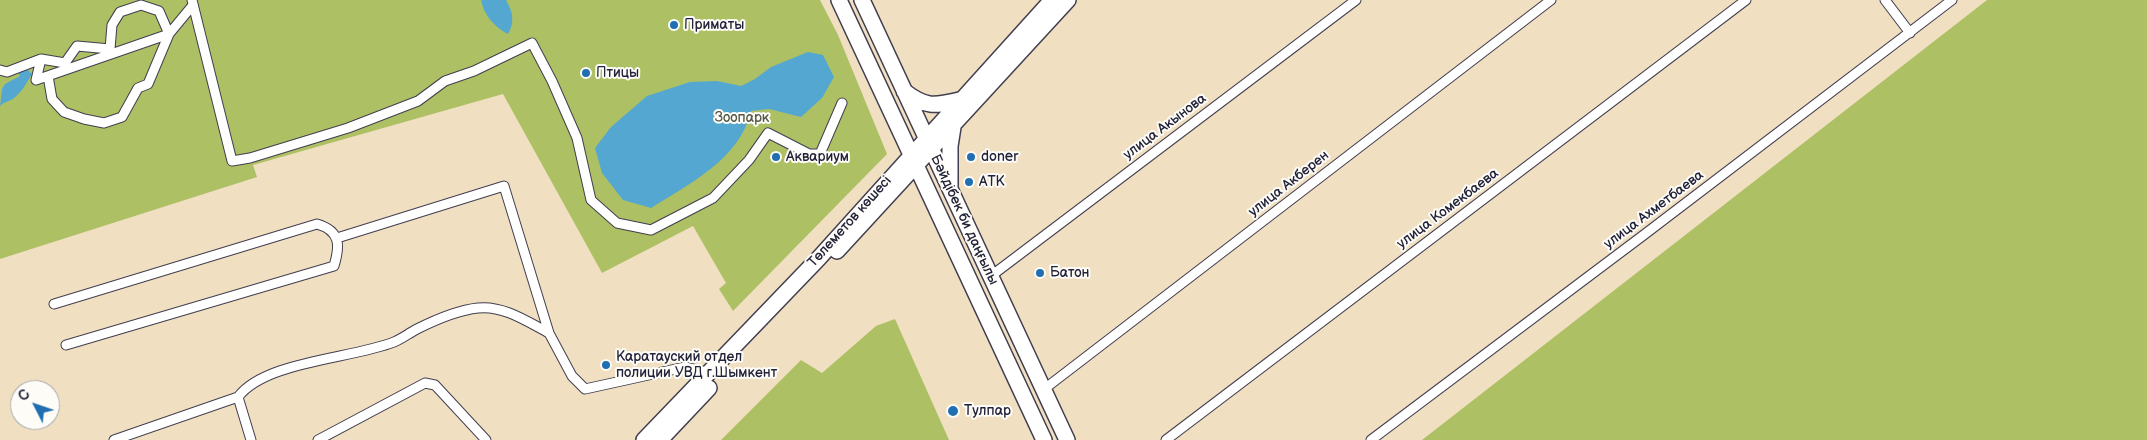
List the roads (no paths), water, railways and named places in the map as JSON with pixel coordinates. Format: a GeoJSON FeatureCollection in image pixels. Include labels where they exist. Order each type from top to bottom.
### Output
{"type":"FeatureCollection","features":[{"type":"Feature","properties":{"kind":"main road","name":"Бәйдібек би даңғылы"},"geometry":{"type":"LineString","coordinates":[[839,0],[1044,440]]}},
{"type":"Feature","properties":{"kind":"main road","name":"Бәйдібек би даңғылы"},"geometry":{"type":"LineString","coordinates":[[862,0],[1067,440]]}},
{"type":"Feature","properties":{"kind":"main road","name":"Төлеметов көшесі"},"geometry":{"type":"LineString","coordinates":[[660,440],[913,162],[928,145],[960,100],[1052,0]]}},
{"type":"Feature","properties":{"kind":"main road","name":"Төлеметов көшесі"},"geometry":{"type":"LineString","coordinates":[[928,145],[953,127],[1068,0]]}},
{"type":"Feature","properties":{"kind":"main road"},"geometry":{"type":"LineString","coordinates":[[903,91],[922,104],[930,106],[960,100]]}},
{"type":"Feature","properties":{"kind":"main road"},"geometry":{"type":"LineString","coordinates":[[950,192],[949,161],[953,127]]}},
{"type":"Feature","properties":{"kind":"main road","name":"Төлеметов көшесі"},"geometry":{"type":"LineString","coordinates":[[644,440],[913,162]]}},
{"type":"Feature","properties":{"kind":"main road"},"geometry":{"type":"LineString","coordinates":[[1002,350],[1020,340]]}},
{"type":"Feature","properties":{"kind":"street","name":"улица Акынова"},"geometry":{"type":"LineString","coordinates":[[991,276],[1356,0]]}},
{"type":"Feature","properties":{"kind":"street","name":"улица Акберен"},"geometry":{"type":"LineString","coordinates":[[1043,390],[1551,0]]}},
{"type":"Feature","properties":{"kind":"street","name":"улица Комекбаева"},"geometry":{"type":"LineString","coordinates":[[1166,440],[1746,0]]}},
{"type":"Feature","properties":{"kind":"street"},"geometry":{"type":"LineString","coordinates":[[1884,0],[1910,33]]}},
{"type":"Feature","properties":{"kind":"street","name":"улица Ахметбаева"},"geometry":{"type":"LineString","coordinates":[[1371,440],[1952,0]]}},
{"type":"Feature","properties":{"kind":"street"},"geometry":{"type":"LineString","coordinates":[[48,76],[52,99],[64,112],[84,120],[104,123],[122,117],[138,88],[148,84],[169,34],[192,3]]}},
{"type":"Feature","properties":{"kind":"street"},"geometry":{"type":"LineString","coordinates":[[192,3],[232,161],[250,158],[348,128],[418,101],[445,81],[474,71],[532,43],[552,81],[577,138],[591,200],[618,223],[651,230],[713,198],[749,160],[768,133],[810,154],[820,154],[842,103]]}},
{"type":"Feature","properties":{"kind":"street"},"geometry":{"type":"LineString","coordinates":[[0,70],[7,72],[42,59],[65,63],[77,46],[110,49],[112,25],[120,12],[141,5],[159,11],[169,34]]}},
{"type":"Feature","properties":{"kind":"street"},"geometry":{"type":"LineString","coordinates":[[42,59],[36,80],[169,34]]}},
{"type":"Feature","properties":{"kind":"street"},"geometry":{"type":"LineString","coordinates":[[337,238],[504,186],[549,333],[572,376],[585,389],[685,367],[710,373]]}},
{"type":"Feature","properties":{"kind":"street"},"geometry":{"type":"LineString","coordinates":[[54,304],[317,224],[325,226],[337,238],[339,249],[334,266],[66,345]]}},
{"type":"Feature","properties":{"kind":"street"},"geometry":{"type":"LineString","coordinates":[[114,440],[137,437],[238,397],[245,388],[257,380],[284,370],[394,342],[418,329],[457,313],[479,308],[498,309],[521,318],[549,333]]}},
{"type":"Feature","properties":{"kind":"street"},"geometry":{"type":"LineString","coordinates":[[318,440],[424,383],[436,385],[486,440]]}},
{"type":"Feature","properties":{"kind":"street"},"geometry":{"type":"LineString","coordinates":[[238,397],[251,440]]}},
{"type":"Feature","properties":{"kind":"water"},"geometry":{"type":"Polygon","coordinates":[[[481,0],[506,0],[512,17],[512,25],[508,34],[490,20],[481,0]]]}},
{"type":"Feature","properties":{"kind":"water"},"geometry":{"type":"Polygon","coordinates":[[[808,52],[823,55],[834,77],[822,98],[801,117],[769,109],[751,111],[745,128],[725,156],[696,179],[651,208],[623,200],[602,173],[595,148],[611,127],[647,96],[690,82],[717,81],[741,86],[755,79],[771,67],[808,52]]]}},
{"type":"Feature","properties":{"kind":"water"},"geometry":{"type":"Polygon","coordinates":[[[24,66],[32,74],[17,96],[0,106],[2,89],[5,84],[20,76],[17,71],[24,66]]]}},
{"type":"Feature","properties":{"kind":"place","name":"Приматы"},"geometry":{"type":"Point","coordinates":[674,25]}},
{"type":"Feature","properties":{"kind":"place","name":"Птицы"},"geometry":{"type":"Point","coordinates":[586,73]}},
{"type":"Feature","properties":{"kind":"place","name":"Аквариум"},"geometry":{"type":"Point","coordinates":[776,157]}},
{"type":"Feature","properties":{"kind":"place","name":"doner"},"geometry":{"type":"Point","coordinates":[971,157]}},
{"type":"Feature","properties":{"kind":"place","name":"АТК"},"geometry":{"type":"Point","coordinates":[969,182]}},
{"type":"Feature","properties":{"kind":"place","name":"Батон"},"geometry":{"type":"Point","coordinates":[1040,273]}},
{"type":"Feature","properties":{"kind":"place","name":"Каратауский отдел полиции УВД г.Шымкент"},"geometry":{"type":"Point","coordinates":[606,365]}},
{"type":"Feature","properties":{"kind":"place","name":"Тулпар"},"geometry":{"type":"Point","coordinates":[953,411]}},
{"type":"Feature","properties":{"kind":"park label","name":"Зоопарк"},"geometry":{"type":"Point","coordinates":[742,118]}}]}
